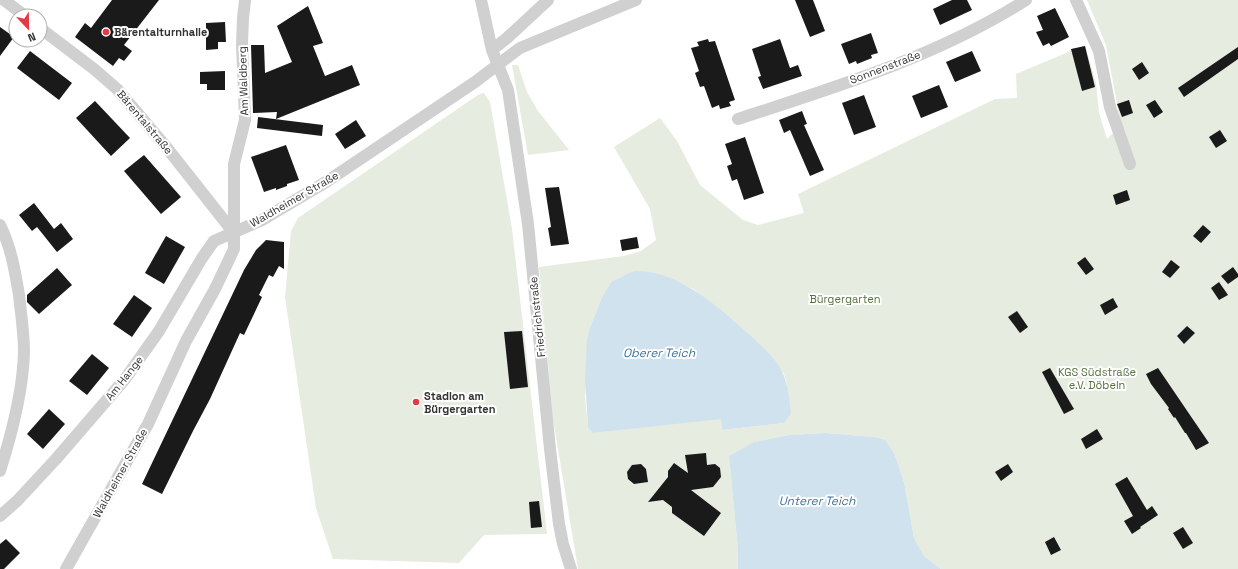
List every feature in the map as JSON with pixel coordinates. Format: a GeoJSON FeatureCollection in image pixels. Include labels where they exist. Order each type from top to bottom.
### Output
{"type":"FeatureCollection","features":[{"type":"Feature","properties":{"kind":"street"},"geometry":{"type":"LineString","coordinates":[[4,0],[14,8]]}},
{"type":"Feature","properties":{"kind":"street","name":"Am Waldberg"},"geometry":{"type":"LineString","coordinates":[[234,233],[234,164],[245,120],[242,44],[242,18],[245,0]]}},
{"type":"Feature","properties":{"kind":"street","name":"Friedrichstraße"},"geometry":{"type":"LineString","coordinates":[[481,0],[492,50],[508,90],[528,224],[550,449],[559,524],[563,544],[571,569]]}},
{"type":"Feature","properties":{"kind":"street"},"geometry":{"type":"LineString","coordinates":[[492,50],[548,0]]}},
{"type":"Feature","properties":{"kind":"street","name":"Waldheimer Straße"},"geometry":{"type":"LineString","coordinates":[[66,569],[148,424],[186,341],[215,289],[234,249],[234,233],[262,220],[326,182],[498,65],[520,48],[636,0]]}},
{"type":"Feature","properties":{"kind":"street","name":"Sonnenstraße"},"geometry":{"type":"LineString","coordinates":[[738,119],[860,78],[923,53],[963,36],[1026,0]]}},
{"type":"Feature","properties":{"kind":"street"},"geometry":{"type":"LineString","coordinates":[[1076,0],[1099,51],[1110,106],[1130,164]]}},
{"type":"Feature","properties":{"kind":"street","name":"Bärentalstraße"},"geometry":{"type":"LineString","coordinates":[[48,34],[118,89],[234,233]]}},
{"type":"Feature","properties":{"kind":"street"},"geometry":{"type":"LineString","coordinates":[[0,225],[13,261],[24,330],[24,353],[22,380],[17,406],[0,471]]}},
{"type":"Feature","properties":{"kind":"street","name":"Am Hange"},"geometry":{"type":"LineString","coordinates":[[0,516],[17,501],[56,459],[125,379],[159,331],[202,258],[214,241],[234,233]]}},
{"type":"Feature","properties":{"kind":"green space"},"geometry":{"type":"Polygon","coordinates":[[[1087,0],[1238,0],[1238,569],[941,569],[924,556],[914,538],[904,482],[895,455],[874,437],[826,433],[789,435],[755,442],[729,456],[738,550],[738,569],[578,569],[553,419],[539,267],[624,256],[641,251],[656,240],[650,209],[614,147],[660,118],[677,141],[700,185],[743,220],[758,225],[804,213],[798,194],[995,99],[1017,98],[1016,74],[1085,45],[1096,83],[1099,113],[1107,139],[1121,125],[1106,45],[1087,0]],[[625,275],[611,282],[601,299],[591,325],[585,396],[588,428],[593,433],[721,418],[722,430],[784,423],[787,384],[784,374],[772,357],[734,321],[693,289],[679,282],[625,275]]]}},
{"type":"Feature","properties":{"kind":"green space"},"geometry":{"type":"Polygon","coordinates":[[[512,65],[518,65],[527,92],[538,111],[569,150],[528,155],[512,65]]]}},
{"type":"Feature","properties":{"kind":"green space","name":"Stadion am Bürgergarten"},"geometry":{"type":"Polygon","coordinates":[[[484,93],[490,102],[512,229],[547,534],[484,535],[459,563],[333,559],[316,508],[285,297],[291,231],[298,218],[478,95],[484,93]]]}},
{"type":"Feature","properties":{"kind":"water","name":"Oberer Teich"},"geometry":{"type":"Polygon","coordinates":[[[634,271],[650,272],[667,277],[698,293],[727,315],[773,358],[782,371],[789,395],[791,413],[784,423],[722,430],[721,419],[593,433],[588,428],[585,379],[587,340],[591,325],[601,299],[611,282],[634,271]]]}},
{"type":"Feature","properties":{"kind":"water","name":"Unterer Teich"},"geometry":{"type":"Polygon","coordinates":[[[826,433],[874,437],[885,440],[895,455],[904,482],[914,538],[924,556],[941,569],[738,569],[738,550],[729,456],[754,442],[789,435],[826,433]]]}},
{"type":"Feature","properties":{"kind":"building","name":"Bärentalturnhalle"},"geometry":{"type":"Polygon","coordinates":[[[112,0],[159,0],[124,45],[132,51],[124,61],[119,58],[113,66],[75,37],[85,23],[91,28],[112,0]]]}},
{"type":"Feature","properties":{"kind":"building"},"geometry":{"type":"Polygon","coordinates":[[[795,0],[813,0],[825,31],[810,37],[795,0]]]}},
{"type":"Feature","properties":{"kind":"building"},"geometry":{"type":"Polygon","coordinates":[[[952,0],[967,0],[972,10],[940,25],[933,9],[952,0]]]}},
{"type":"Feature","properties":{"kind":"building"},"geometry":{"type":"Polygon","coordinates":[[[308,6],[323,43],[313,46],[325,76],[352,65],[360,85],[276,119],[277,112],[253,113],[251,45],[264,45],[265,73],[292,62],[277,26],[308,6]]]}},
{"type":"Feature","properties":{"kind":"building"},"geometry":{"type":"Polygon","coordinates":[[[1055,8],[1069,37],[1051,46],[1049,43],[1043,46],[1036,32],[1043,30],[1037,16],[1055,8]]]}},
{"type":"Feature","properties":{"kind":"building"},"geometry":{"type":"Polygon","coordinates":[[[225,22],[226,42],[218,42],[218,49],[206,50],[206,23],[225,22]]]}},
{"type":"Feature","properties":{"kind":"building"},"geometry":{"type":"Polygon","coordinates":[[[0,27],[8,33],[8,45],[0,56],[0,27]]]}},
{"type":"Feature","properties":{"kind":"building"},"geometry":{"type":"Polygon","coordinates":[[[871,33],[878,53],[871,55],[872,58],[857,64],[856,61],[849,64],[841,44],[871,33]]]}},
{"type":"Feature","properties":{"kind":"building"},"geometry":{"type":"Polygon","coordinates":[[[708,39],[709,42],[715,41],[735,100],[729,102],[731,106],[720,109],[719,105],[712,108],[704,86],[700,87],[695,73],[699,71],[691,48],[699,46],[697,42],[708,39]]]}},
{"type":"Feature","properties":{"kind":"building"},"geometry":{"type":"Polygon","coordinates":[[[780,39],[790,68],[798,65],[802,76],[763,89],[758,77],[761,76],[752,49],[780,39]]]}},
{"type":"Feature","properties":{"kind":"building"},"geometry":{"type":"Polygon","coordinates":[[[1085,46],[1095,87],[1082,91],[1071,49],[1085,46]]]}},
{"type":"Feature","properties":{"kind":"building"},"geometry":{"type":"Polygon","coordinates":[[[1238,47],[1238,59],[1184,97],[1178,88],[1238,47]]]}},
{"type":"Feature","properties":{"kind":"building"},"geometry":{"type":"Polygon","coordinates":[[[30,51],[72,83],[59,100],[17,68],[30,51]]]}},
{"type":"Feature","properties":{"kind":"building"},"geometry":{"type":"Polygon","coordinates":[[[972,51],[981,71],[955,82],[946,62],[972,51]]]}},
{"type":"Feature","properties":{"kind":"building"},"geometry":{"type":"Polygon","coordinates":[[[1142,62],[1149,73],[1139,80],[1132,69],[1142,62]]]}},
{"type":"Feature","properties":{"kind":"building"},"geometry":{"type":"Polygon","coordinates":[[[225,71],[225,90],[207,90],[207,84],[200,84],[200,72],[225,71]]]}},
{"type":"Feature","properties":{"kind":"building"},"geometry":{"type":"Polygon","coordinates":[[[939,85],[948,107],[921,118],[912,96],[939,85]]]}},
{"type":"Feature","properties":{"kind":"building"},"geometry":{"type":"Polygon","coordinates":[[[864,95],[876,127],[854,135],[842,103],[864,95]]]}},
{"type":"Feature","properties":{"kind":"building"},"geometry":{"type":"Polygon","coordinates":[[[1129,100],[1133,113],[1122,117],[1117,104],[1129,100]]]}},
{"type":"Feature","properties":{"kind":"building"},"geometry":{"type":"Polygon","coordinates":[[[1155,100],[1163,112],[1154,118],[1146,105],[1155,100]]]}},
{"type":"Feature","properties":{"kind":"building"},"geometry":{"type":"Polygon","coordinates":[[[95,101],[130,138],[111,156],[76,118],[95,101]]]}},
{"type":"Feature","properties":{"kind":"building"},"geometry":{"type":"Polygon","coordinates":[[[802,111],[807,124],[804,125],[824,170],[810,176],[790,130],[784,133],[779,120],[802,111]]]}},
{"type":"Feature","properties":{"kind":"building"},"geometry":{"type":"Polygon","coordinates":[[[258,117],[323,125],[322,136],[257,128],[258,117]]]}},
{"type":"Feature","properties":{"kind":"building"},"geometry":{"type":"Polygon","coordinates":[[[356,120],[366,136],[345,149],[335,134],[356,120]]]}},
{"type":"Feature","properties":{"kind":"building"},"geometry":{"type":"Polygon","coordinates":[[[1220,130],[1227,141],[1216,148],[1209,137],[1220,130]]]}},
{"type":"Feature","properties":{"kind":"building"},"geometry":{"type":"Polygon","coordinates":[[[745,137],[764,193],[744,200],[737,179],[732,181],[727,166],[732,164],[725,144],[745,137]]]}},
{"type":"Feature","properties":{"kind":"building"},"geometry":{"type":"Polygon","coordinates":[[[286,145],[299,180],[276,190],[276,188],[264,192],[251,157],[286,145]]]}},
{"type":"Feature","properties":{"kind":"building"},"geometry":{"type":"Polygon","coordinates":[[[144,155],[181,197],[161,214],[124,171],[144,155]]]}},
{"type":"Feature","properties":{"kind":"building"},"geometry":{"type":"Polygon","coordinates":[[[559,187],[569,244],[551,246],[548,228],[551,227],[545,188],[559,187]]]}},
{"type":"Feature","properties":{"kind":"building"},"geometry":{"type":"Polygon","coordinates":[[[1127,190],[1130,200],[1116,205],[1113,195],[1127,190]]]}},
{"type":"Feature","properties":{"kind":"building"},"geometry":{"type":"Polygon","coordinates":[[[34,203],[54,229],[61,223],[73,239],[57,252],[37,227],[32,231],[19,215],[34,203]]]}},
{"type":"Feature","properties":{"kind":"building"},"geometry":{"type":"Polygon","coordinates":[[[1203,225],[1211,232],[1201,243],[1193,236],[1203,225]]]}},
{"type":"Feature","properties":{"kind":"building"},"geometry":{"type":"Polygon","coordinates":[[[166,236],[185,247],[164,284],[145,273],[166,236]]]}},
{"type":"Feature","properties":{"kind":"building"},"geometry":{"type":"Polygon","coordinates":[[[637,237],[639,248],[622,251],[620,240],[637,237]]]}},
{"type":"Feature","properties":{"kind":"building"},"geometry":{"type":"Polygon","coordinates":[[[266,240],[284,242],[284,269],[279,266],[273,277],[269,275],[259,295],[262,297],[244,335],[240,333],[210,399],[162,494],[142,484],[244,270],[256,250],[266,240]]]}},
{"type":"Feature","properties":{"kind":"building"},"geometry":{"type":"Polygon","coordinates":[[[1085,257],[1094,269],[1086,275],[1077,263],[1085,257]]]}},
{"type":"Feature","properties":{"kind":"building"},"geometry":{"type":"Polygon","coordinates":[[[1171,260],[1180,267],[1170,278],[1162,272],[1171,260]]]}},
{"type":"Feature","properties":{"kind":"building"},"geometry":{"type":"Polygon","coordinates":[[[1233,267],[1238,274],[1238,277],[1228,284],[1221,276],[1233,267]]]}},
{"type":"Feature","properties":{"kind":"building"},"geometry":{"type":"Polygon","coordinates":[[[57,268],[72,285],[39,314],[27,302],[27,295],[57,268]]]}},
{"type":"Feature","properties":{"kind":"building"},"geometry":{"type":"Polygon","coordinates":[[[1219,282],[1228,295],[1219,300],[1211,288],[1219,282]]]}},
{"type":"Feature","properties":{"kind":"building"},"geometry":{"type":"Polygon","coordinates":[[[134,295],[152,308],[132,337],[113,324],[134,295]]]}},
{"type":"Feature","properties":{"kind":"building"},"geometry":{"type":"Polygon","coordinates":[[[1113,298],[1118,307],[1105,315],[1100,305],[1113,298]]]}},
{"type":"Feature","properties":{"kind":"building"},"geometry":{"type":"Polygon","coordinates":[[[1017,311],[1028,327],[1020,333],[1008,317],[1017,311]]]}},
{"type":"Feature","properties":{"kind":"building"},"geometry":{"type":"Polygon","coordinates":[[[1187,326],[1195,333],[1184,344],[1177,336],[1187,326]]]}},
{"type":"Feature","properties":{"kind":"building"},"geometry":{"type":"Polygon","coordinates":[[[522,331],[528,387],[510,389],[504,332],[522,331]]]}},
{"type":"Feature","properties":{"kind":"building"},"geometry":{"type":"Polygon","coordinates":[[[92,354],[109,368],[87,395],[69,381],[92,354]]]}},
{"type":"Feature","properties":{"kind":"building"},"geometry":{"type":"Polygon","coordinates":[[[1050,368],[1074,409],[1064,414],[1042,372],[1050,368]]]}},
{"type":"Feature","properties":{"kind":"building"},"geometry":{"type":"Polygon","coordinates":[[[1158,368],[1209,443],[1196,450],[1175,417],[1174,418],[1146,374],[1158,368]]]}},
{"type":"Feature","properties":{"kind":"building"},"geometry":{"type":"Polygon","coordinates":[[[49,409],[65,424],[43,449],[27,434],[49,409]]]}},
{"type":"Feature","properties":{"kind":"building"},"geometry":{"type":"Polygon","coordinates":[[[1097,429],[1103,439],[1086,449],[1081,439],[1097,429]]]}},
{"type":"Feature","properties":{"kind":"building"},"geometry":{"type":"Polygon","coordinates":[[[706,453],[707,465],[715,464],[720,468],[721,477],[713,487],[691,490],[721,513],[704,536],[672,513],[672,507],[663,500],[648,502],[668,477],[668,471],[674,463],[688,473],[685,455],[706,453]]]}},
{"type":"Feature","properties":{"kind":"building"},"geometry":{"type":"Polygon","coordinates":[[[641,464],[646,469],[648,482],[634,484],[628,479],[627,472],[632,465],[641,464]]]}},
{"type":"Feature","properties":{"kind":"building"},"geometry":{"type":"Polygon","coordinates":[[[1008,464],[1013,472],[1001,481],[995,472],[1008,464]]]}},
{"type":"Feature","properties":{"kind":"building"},"geometry":{"type":"Polygon","coordinates":[[[1127,477],[1147,510],[1152,506],[1158,515],[1132,534],[1124,521],[1133,516],[1115,484],[1127,477]]]}},
{"type":"Feature","properties":{"kind":"building"},"geometry":{"type":"Polygon","coordinates":[[[539,501],[542,527],[531,528],[529,502],[539,501]]]}},
{"type":"Feature","properties":{"kind":"building"},"geometry":{"type":"Polygon","coordinates":[[[1183,527],[1193,543],[1183,549],[1173,533],[1183,527]]]}},
{"type":"Feature","properties":{"kind":"building"},"geometry":{"type":"Polygon","coordinates":[[[1054,537],[1061,550],[1051,555],[1045,542],[1054,537]]]}},
{"type":"Feature","properties":{"kind":"building"},"geometry":{"type":"Polygon","coordinates":[[[6,539],[20,553],[4,569],[0,569],[0,544],[6,539]]]}},
{"type":"Feature","properties":{"kind":"place","name":"Bärentalturnhalle"},"geometry":{"type":"Point","coordinates":[106,32]}},
{"type":"Feature","properties":{"kind":"place","name":"Stadion am Bürgergarten"},"geometry":{"type":"Point","coordinates":[416,402]}},
{"type":"Feature","properties":{"kind":"park label","name":"Bürgergarten"},"geometry":{"type":"Point","coordinates":[845,299]}},
{"type":"Feature","properties":{"kind":"park label","name":"KGS Südstraße e.V. Döbeln"},"geometry":{"type":"Point","coordinates":[1097,378]}}]}
